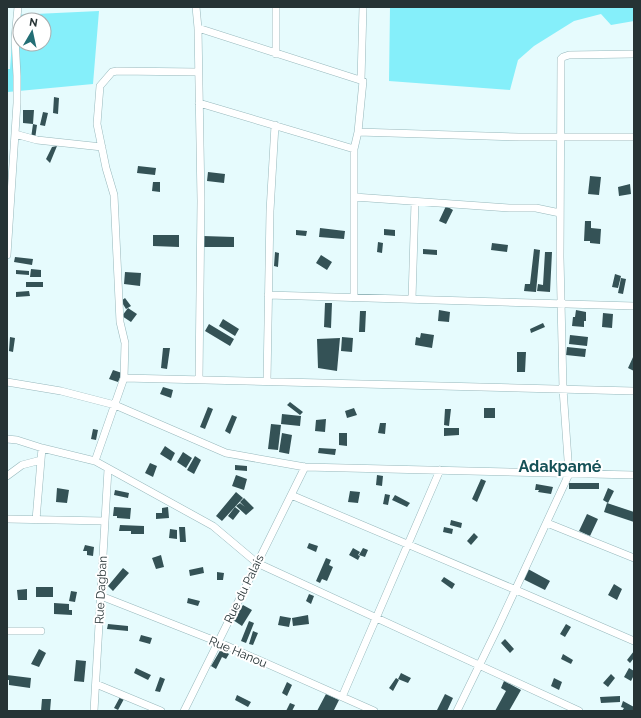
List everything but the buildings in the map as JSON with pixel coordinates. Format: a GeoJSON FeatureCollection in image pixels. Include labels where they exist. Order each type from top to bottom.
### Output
{"type":"FeatureCollection","features":[{"type":"Feature","properties":{"kind":"street"},"geometry":{"type":"LineString","coordinates":[[7,255],[15,134],[17,76],[15,38],[18,7]]}},
{"type":"Feature","properties":{"kind":"street"},"geometry":{"type":"LineString","coordinates":[[196,7],[198,28],[201,201],[199,380]]}},
{"type":"Feature","properties":{"kind":"street"},"geometry":{"type":"LineString","coordinates":[[276,7],[276,54]]}},
{"type":"Feature","properties":{"kind":"street"},"geometry":{"type":"LineString","coordinates":[[354,298],[354,149],[358,132],[363,82],[361,80],[363,7]]}},
{"type":"Feature","properties":{"kind":"street"},"geometry":{"type":"LineString","coordinates":[[198,28],[361,80]]}},
{"type":"Feature","properties":{"kind":"street"},"geometry":{"type":"LineString","coordinates":[[456,711],[516,590],[569,474],[563,389],[561,304],[561,58],[569,55],[634,54]]}},
{"type":"Feature","properties":{"kind":"street"},"geometry":{"type":"LineString","coordinates":[[95,461],[124,378],[125,343],[120,322],[114,195],[97,124],[100,86],[112,72],[117,71],[198,72]]}},
{"type":"Feature","properties":{"kind":"street"},"geometry":{"type":"LineString","coordinates":[[199,103],[354,149]]}},
{"type":"Feature","properties":{"kind":"street"},"geometry":{"type":"LineString","coordinates":[[267,381],[270,211],[275,125]]}},
{"type":"Feature","properties":{"kind":"street"},"geometry":{"type":"LineString","coordinates":[[358,132],[560,137],[634,137]]}},
{"type":"Feature","properties":{"kind":"street"},"geometry":{"type":"LineString","coordinates":[[15,134],[36,140],[102,147]]}},
{"type":"Feature","properties":{"kind":"street"},"geometry":{"type":"LineString","coordinates":[[354,197],[509,208],[536,208],[560,213]]}},
{"type":"Feature","properties":{"kind":"street"},"geometry":{"type":"LineString","coordinates":[[412,299],[415,202]]}},
{"type":"Feature","properties":{"kind":"street"},"geometry":{"type":"LineString","coordinates":[[268,295],[634,306]]}},
{"type":"Feature","properties":{"kind":"street"},"geometry":{"type":"LineString","coordinates":[[124,378],[634,391]]}},
{"type":"Feature","properties":{"kind":"street"},"geometry":{"type":"LineString","coordinates":[[7,382],[60,391],[115,405],[226,453],[305,467],[634,475]]}},
{"type":"Feature","properties":{"kind":"street"},"geometry":{"type":"LineString","coordinates":[[7,439],[17,440],[42,448],[95,461],[213,526],[258,563],[579,711]]}},
{"type":"Feature","properties":{"kind":"street"},"geometry":{"type":"LineString","coordinates":[[36,520],[42,448]]}},
{"type":"Feature","properties":{"kind":"street"},"geometry":{"type":"LineString","coordinates":[[7,476],[22,464],[41,460]]}},
{"type":"Feature","properties":{"kind":"street","name":"Rue du Palais"},"geometry":{"type":"LineString","coordinates":[[184,711],[305,467]]}},
{"type":"Feature","properties":{"kind":"street","name":"Rue Dagban"},"geometry":{"type":"LineString","coordinates":[[94,711],[108,469]]}},
{"type":"Feature","properties":{"kind":"street"},"geometry":{"type":"LineString","coordinates":[[342,697],[440,470]]}},
{"type":"Feature","properties":{"kind":"street"},"geometry":{"type":"LineString","coordinates":[[291,495],[634,641]]}},
{"type":"Feature","properties":{"kind":"street"},"geometry":{"type":"LineString","coordinates":[[7,519],[105,521]]}},
{"type":"Feature","properties":{"kind":"street"},"geometry":{"type":"LineString","coordinates":[[547,523],[634,558]]}},
{"type":"Feature","properties":{"kind":"street","name":"Rue Hanou"},"geometry":{"type":"LineString","coordinates":[[101,596],[218,642],[374,711]]}},
{"type":"Feature","properties":{"kind":"street"},"geometry":{"type":"LineString","coordinates":[[7,631],[41,631]]}},
{"type":"Feature","properties":{"kind":"street"},"geometry":{"type":"LineString","coordinates":[[96,684],[161,711]]}},
{"type":"Feature","properties":{"kind":"shaded area"},"geometry":{"type":"Polygon","coordinates":[[[390,7],[634,7],[634,21],[611,25],[601,14],[574,21],[534,46],[518,60],[510,90],[389,81],[390,7]]]}},
{"type":"Feature","properties":{"kind":"shaded area"},"geometry":{"type":"Polygon","coordinates":[[[99,11],[93,84],[8,92],[7,94],[7,69],[10,69],[12,42],[12,52],[52,52],[52,13],[99,11]]]}},
{"type":"Feature","properties":{"kind":"district","name":"Adakpamé"},"geometry":{"type":"Point","coordinates":[560,466]}}]}
